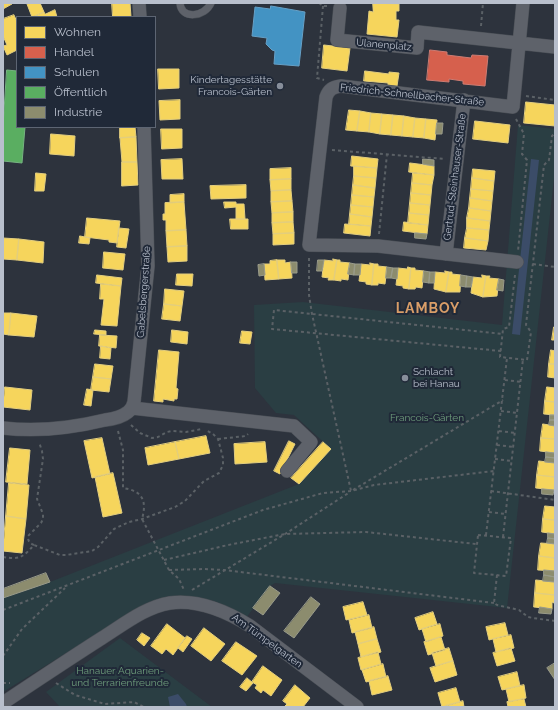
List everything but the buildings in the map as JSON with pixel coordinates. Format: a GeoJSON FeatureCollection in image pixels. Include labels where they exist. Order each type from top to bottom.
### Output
{"type":"FeatureCollection","features":[{"type":"Feature","properties":{"kind":"street"},"geometry":{"type":"LineString","coordinates":[[139,3],[140,16]]}},
{"type":"Feature","properties":{"kind":"street"},"geometry":{"type":"LineString","coordinates":[[515,95],[523,3]]}},
{"type":"Feature","properties":{"kind":"street","name":"Ulanenplatz"},"geometry":{"type":"LineString","coordinates":[[340,8],[337,40],[417,48],[418,32],[555,47]]}},
{"type":"Feature","properties":{"kind":"street","name":"Friedrich-Schnellbacher-Straße"},"geometry":{"type":"LineString","coordinates":[[309,245],[326,97],[327,92],[331,88],[341,86],[513,106],[515,95]]}},
{"type":"Feature","properties":{"kind":"street","name":"Gertrud-Steinhauser-Straße"},"geometry":{"type":"LineString","coordinates":[[446,254],[464,100]]}},
{"type":"Feature","properties":{"kind":"street","name":"Gabelsbergerstraße"},"geometry":{"type":"LineString","coordinates":[[124,414],[134,402],[148,266],[144,128]]}},
{"type":"Feature","properties":{"kind":"street"},"geometry":{"type":"LineString","coordinates":[[309,245],[378,246],[517,262]]}},
{"type":"Feature","properties":{"kind":"street"},"geometry":{"type":"LineString","coordinates":[[3,428],[30,430],[81,425],[124,414],[256,422],[294,426],[312,442],[287,471]]}},
{"type":"Feature","properties":{"kind":"street","name":"Am Tümpelgarten"},"geometry":{"type":"LineString","coordinates":[[3,703],[141,614],[162,605],[182,603],[211,606],[236,617],[357,707]]}},
{"type":"Feature","properties":{"kind":"lane"},"geometry":{"type":"LineString","coordinates":[[180,3],[180,7],[184,12],[195,15],[202,13],[209,8],[210,3]]}},
{"type":"Feature","properties":{"kind":"path"},"geometry":{"type":"LineString","coordinates":[[480,38],[483,3]]}},
{"type":"Feature","properties":{"kind":"path"},"geometry":{"type":"LineString","coordinates":[[323,6],[317,78],[326,81],[331,88]]}},
{"type":"Feature","properties":{"kind":"path"},"geometry":{"type":"LineString","coordinates":[[515,95],[555,100]]}},
{"type":"Feature","properties":{"kind":"path"},"geometry":{"type":"LineString","coordinates":[[517,122],[524,134]]}},
{"type":"Feature","properties":{"kind":"path"},"geometry":{"type":"LineString","coordinates":[[552,136],[555,133]]}},
{"type":"Feature","properties":{"kind":"path"},"geometry":{"type":"LineString","coordinates":[[319,149],[457,160]]}},
{"type":"Feature","properties":{"kind":"path"},"geometry":{"type":"LineString","coordinates":[[378,246],[387,154]]}},
{"type":"Feature","properties":{"kind":"path"},"geometry":{"type":"LineString","coordinates":[[309,245],[309,295],[312,314],[351,492]]}},
{"type":"Feature","properties":{"kind":"path"},"geometry":{"type":"LineString","coordinates":[[533,264],[555,266]]}},
{"type":"Feature","properties":{"kind":"path"},"geometry":{"type":"LineString","coordinates":[[501,350],[272,329],[274,310],[503,334]]}},
{"type":"Feature","properties":{"kind":"path"},"geometry":{"type":"LineString","coordinates":[[486,535],[508,358]]}},
{"type":"Feature","properties":{"kind":"path"},"geometry":{"type":"LineString","coordinates":[[503,537],[523,359]]}},
{"type":"Feature","properties":{"kind":"path"},"geometry":{"type":"LineString","coordinates":[[505,380],[521,382]]}},
{"type":"Feature","properties":{"kind":"path"},"geometry":{"type":"LineString","coordinates":[[124,414],[123,488],[134,490],[142,497],[144,508],[142,519],[169,570],[179,579],[186,594],[503,400]]}},
{"type":"Feature","properties":{"kind":"path"},"geometry":{"type":"LineString","coordinates":[[501,411],[517,413]]}},
{"type":"Feature","properties":{"kind":"path"},"geometry":{"type":"LineString","coordinates":[[30,430],[39,443],[42,451],[43,458],[37,499],[43,514],[43,519],[28,536],[28,541],[30,544],[60,555],[92,551],[98,547],[114,529],[129,522],[175,507],[191,496],[204,481],[219,473],[223,465],[223,458],[218,439],[211,432],[201,429],[186,432],[172,431],[158,437],[147,437],[130,425],[124,414]]}},
{"type":"Feature","properties":{"kind":"path"},"geometry":{"type":"LineString","coordinates":[[218,439],[246,436],[256,422]]}},
{"type":"Feature","properties":{"kind":"path"},"geometry":{"type":"LineString","coordinates":[[499,431],[515,433]]}},
{"type":"Feature","properties":{"kind":"path"},"geometry":{"type":"LineString","coordinates":[[497,445],[513,447]]}},
{"type":"Feature","properties":{"kind":"path"},"geometry":{"type":"LineString","coordinates":[[495,459],[512,461]]}},
{"type":"Feature","properties":{"kind":"path"},"geometry":{"type":"LineString","coordinates":[[3,610],[270,508],[322,494],[351,492],[374,485],[494,471]]}},
{"type":"Feature","properties":{"kind":"path"},"geometry":{"type":"LineString","coordinates":[[491,491],[555,500]]}},
{"type":"Feature","properties":{"kind":"path"},"geometry":{"type":"LineString","coordinates":[[489,512],[505,514]]}},
{"type":"Feature","properties":{"kind":"path"},"geometry":{"type":"LineString","coordinates":[[164,560],[228,545],[285,534],[366,532],[476,544]]}},
{"type":"Feature","properties":{"kind":"path"},"geometry":{"type":"LineString","coordinates":[[478,535],[503,537],[510,538],[506,576],[474,573],[478,535]]}},
{"type":"Feature","properties":{"kind":"path"},"geometry":{"type":"LineString","coordinates":[[3,557],[14,559],[25,556],[34,545]]}},
{"type":"Feature","properties":{"kind":"path"},"geometry":{"type":"LineString","coordinates":[[169,570],[204,568],[224,570],[494,603],[519,610],[528,617],[555,621]]}},
{"type":"Feature","properties":{"kind":"path"},"geometry":{"type":"LineString","coordinates":[[494,603],[497,575]]}},
{"type":"Feature","properties":{"kind":"path"},"geometry":{"type":"LineString","coordinates":[[3,656],[22,630],[66,587]]}},
{"type":"Feature","properties":{"kind":"path"},"geometry":{"type":"LineString","coordinates":[[58,685],[75,696],[105,704],[134,702],[144,707]]}},
{"type":"Feature","properties":{"kind":"green space","name":"Francois-Gärten"},"geometry":{"type":"Polygon","coordinates":[[[518,125],[555,129],[555,169],[507,608],[275,583],[270,586],[246,618],[232,609],[214,601],[197,598],[164,598],[147,603],[3,692],[3,598],[50,582],[299,484],[331,449],[294,415],[276,413],[255,388],[254,305],[303,302],[502,325],[518,125]]]}},
{"type":"Feature","properties":{"kind":"green space","name":"Hanauer Aquarien- und Terrarienfreunde"},"geometry":{"type":"Polygon","coordinates":[[[120,638],[212,707],[60,707],[46,692],[120,638]]]}},
{"type":"Feature","properties":{"kind":"water"},"geometry":{"type":"Polygon","coordinates":[[[531,159],[539,160],[520,335],[512,334],[531,159]]]}},
{"type":"Feature","properties":{"kind":"water"},"geometry":{"type":"Polygon","coordinates":[[[178,694],[187,707],[170,707],[168,697],[178,694]]]}},
{"type":"Feature","properties":{"kind":"place","name":"Kindertagesstätte Francois-Gärten"},"geometry":{"type":"Point","coordinates":[280,86]}},
{"type":"Feature","properties":{"kind":"place","name":"Schlacht bei Hanau"},"geometry":{"type":"Point","coordinates":[405,378]}},
{"type":"Feature","properties":{"kind":"district","name":"LAMBOY"},"geometry":{"type":"Point","coordinates":[428,309]}}]}
